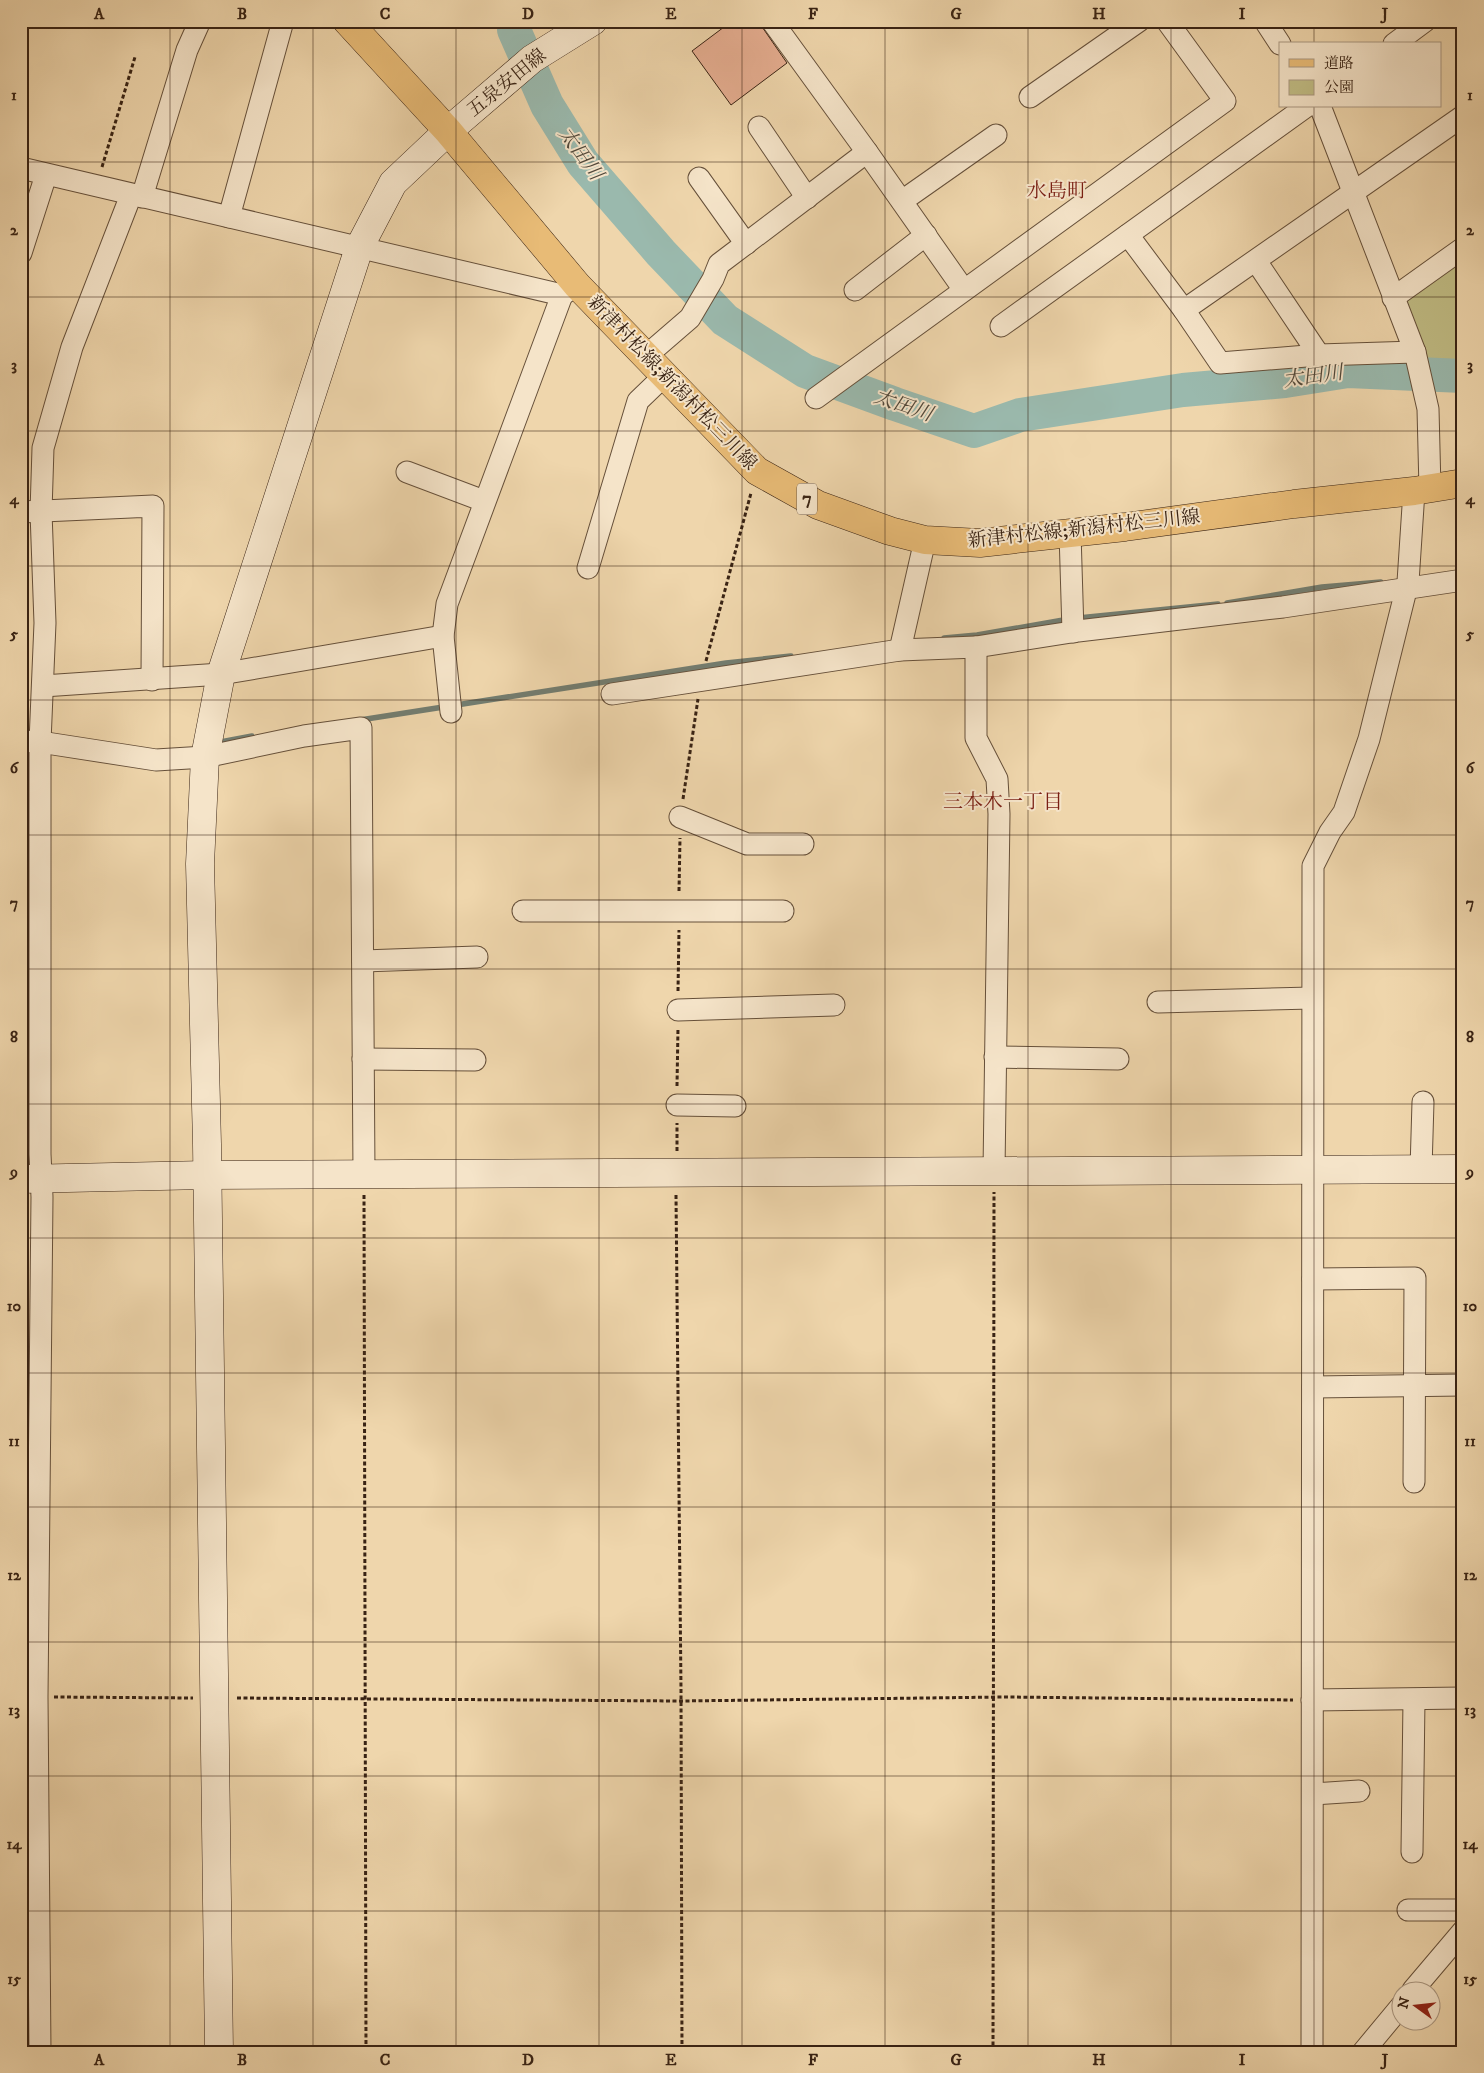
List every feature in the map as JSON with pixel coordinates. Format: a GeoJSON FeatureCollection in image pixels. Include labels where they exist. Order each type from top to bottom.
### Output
{"type":"FeatureCollection","features":[{"type":"Feature","properties":{"kind":"main road","name":"新津村松線;新潟村松三川線"},"geometry":{"type":"LineString","coordinates":[[347,21],[448,131],[570,290],[656,366],[758,471],[818,505],[890,531],[925,540],[980,544],[1294,504],[1422,490],[1463,483]]}},
{"type":"Feature","properties":{"kind":"street"},"geometry":{"type":"LineString","coordinates":[[40,2052],[31,1178],[31,742],[43,686],[45,623],[31,512],[43,448],[72,348],[137,196],[187,50],[200,21]]}},
{"type":"Feature","properties":{"kind":"street"},"geometry":{"type":"LineString","coordinates":[[229,217],[283,21]]}},
{"type":"Feature","properties":{"kind":"street","name":"五泉安田線"},"geometry":{"type":"LineString","coordinates":[[218,2052],[207,1144],[200,864],[205,757],[220,674],[359,248],[393,183],[448,131],[532,59],[593,21]]}},
{"type":"Feature","properties":{"kind":"street"},"geometry":{"type":"LineString","coordinates":[[772,21],[964,290]]}},
{"type":"Feature","properties":{"kind":"street"},"geometry":{"type":"LineString","coordinates":[[1030,97],[1139,21]]}},
{"type":"Feature","properties":{"kind":"street"},"geometry":{"type":"LineString","coordinates":[[816,398],[1225,101],[1167,21]]}},
{"type":"Feature","properties":{"kind":"street"},"geometry":{"type":"LineString","coordinates":[[1265,21],[1279,42]]}},
{"type":"Feature","properties":{"kind":"street"},"geometry":{"type":"LineString","coordinates":[[1397,42],[1426,21]]}},
{"type":"Feature","properties":{"kind":"street"},"geometry":{"type":"LineString","coordinates":[[1001,326],[1304,108]]}},
{"type":"Feature","properties":{"kind":"street"},"geometry":{"type":"LineString","coordinates":[[1312,2052],[1313,866],[1330,832],[1344,812],[1366,748],[1407,589],[1422,490],[1428,408],[1415,352],[1321,108]]}},
{"type":"Feature","properties":{"kind":"street"},"geometry":{"type":"LineString","coordinates":[[1184,310],[1463,116]]}},
{"type":"Feature","properties":{"kind":"street"},"geometry":{"type":"LineString","coordinates":[[759,127],[806,198]]}},
{"type":"Feature","properties":{"kind":"street"},"geometry":{"type":"LineString","coordinates":[[902,201],[996,135]]}},
{"type":"Feature","properties":{"kind":"street"},"geometry":{"type":"LineString","coordinates":[[588,568],[638,401],[656,366],[690,318],[713,279],[719,264],[867,152]]}},
{"type":"Feature","properties":{"kind":"street"},"geometry":{"type":"LineString","coordinates":[[21,168],[359,248],[570,290],[484,501],[447,604],[443,636],[451,712]]}},
{"type":"Feature","properties":{"kind":"street"},"geometry":{"type":"LineString","coordinates":[[21,253],[46,175]]}},
{"type":"Feature","properties":{"kind":"street"},"geometry":{"type":"LineString","coordinates":[[699,178],[746,244]]}},
{"type":"Feature","properties":{"kind":"street"},"geometry":{"type":"LineString","coordinates":[[856,290],[926,235]]}},
{"type":"Feature","properties":{"kind":"street"},"geometry":{"type":"LineString","coordinates":[[1128,235],[1184,310],[1220,364],[1319,355],[1415,352]]}},
{"type":"Feature","properties":{"kind":"street"},"geometry":{"type":"LineString","coordinates":[[1393,298],[1463,248]]}},
{"type":"Feature","properties":{"kind":"street"},"geometry":{"type":"LineString","coordinates":[[1256,261],[1319,355]]}},
{"type":"Feature","properties":{"kind":"street"},"geometry":{"type":"LineString","coordinates":[[407,472],[484,501]]}},
{"type":"Feature","properties":{"kind":"street"},"geometry":{"type":"LineString","coordinates":[[31,512],[153,506],[152,680]]}},
{"type":"Feature","properties":{"kind":"street"},"geometry":{"type":"LineString","coordinates":[[1070,533],[1073,632]]}},
{"type":"Feature","properties":{"kind":"street"},"geometry":{"type":"LineString","coordinates":[[900,650],[925,540]]}},
{"type":"Feature","properties":{"kind":"street"},"geometry":{"type":"LineString","coordinates":[[612,694],[900,650],[976,646],[1073,632],[1283,607],[1463,580]]}},
{"type":"Feature","properties":{"kind":"street"},"geometry":{"type":"LineString","coordinates":[[43,686],[220,674],[443,636]]}},
{"type":"Feature","properties":{"kind":"street"},"geometry":{"type":"LineString","coordinates":[[976,646],[976,738],[997,779],[999,814],[994,1171]]}},
{"type":"Feature","properties":{"kind":"street"},"geometry":{"type":"LineString","coordinates":[[31,742],[156,760],[205,757],[304,736],[361,728],[364,1174]]}},
{"type":"Feature","properties":{"kind":"street"},"geometry":{"type":"LineString","coordinates":[[680,817],[747,844],[803,844]]}},
{"type":"Feature","properties":{"kind":"street"},"geometry":{"type":"LineString","coordinates":[[522,911],[783,911]]}},
{"type":"Feature","properties":{"kind":"street"},"geometry":{"type":"LineString","coordinates":[[363,961],[477,957]]}},
{"type":"Feature","properties":{"kind":"street"},"geometry":{"type":"LineString","coordinates":[[1158,1002],[1312,998]]}},
{"type":"Feature","properties":{"kind":"street"},"geometry":{"type":"LineString","coordinates":[[678,1010],[834,1005]]}},
{"type":"Feature","properties":{"kind":"street"},"geometry":{"type":"LineString","coordinates":[[995,1058],[1118,1059]]}},
{"type":"Feature","properties":{"kind":"street"},"geometry":{"type":"LineString","coordinates":[[363,1059],[474,1060]]}},
{"type":"Feature","properties":{"kind":"street"},"geometry":{"type":"LineString","coordinates":[[1421,1169],[1423,1102]]}},
{"type":"Feature","properties":{"kind":"street"},"geometry":{"type":"LineString","coordinates":[[677,1105],[735,1106]]}},
{"type":"Feature","properties":{"kind":"street"},"geometry":{"type":"LineString","coordinates":[[31,1178],[364,1174],[1463,1169]]}},
{"type":"Feature","properties":{"kind":"street"},"geometry":{"type":"LineString","coordinates":[[1313,1280],[1415,1278],[1414,1482]]}},
{"type":"Feature","properties":{"kind":"street"},"geometry":{"type":"LineString","coordinates":[[1313,1387],[1463,1385]]}},
{"type":"Feature","properties":{"kind":"street"},"geometry":{"type":"LineString","coordinates":[[1312,1700],[1463,1698]]}},
{"type":"Feature","properties":{"kind":"street"},"geometry":{"type":"LineString","coordinates":[[1412,1852],[1414,1700]]}},
{"type":"Feature","properties":{"kind":"street"},"geometry":{"type":"LineString","coordinates":[[1313,1794],[1358,1791]]}},
{"type":"Feature","properties":{"kind":"street"},"geometry":{"type":"LineString","coordinates":[[1408,1910],[1463,1910]]}},
{"type":"Feature","properties":{"kind":"street"},"geometry":{"type":"LineString","coordinates":[[1423,1980],[1460,1940]]}},
{"type":"Feature","properties":{"kind":"street"},"geometry":{"type":"LineString","coordinates":[[1363,2052],[1392,2017]]}},
{"type":"Feature","properties":{"kind":"path"},"geometry":{"type":"LineString","coordinates":[[96,187],[135,57]]}},
{"type":"Feature","properties":{"kind":"path"},"geometry":{"type":"LineString","coordinates":[[705,662],[758,471]]}},
{"type":"Feature","properties":{"kind":"path"},"geometry":{"type":"LineString","coordinates":[[993,2052],[994,1171]]}},
{"type":"Feature","properties":{"kind":"path"},"geometry":{"type":"LineString","coordinates":[[676,1173],[682,2052]]}},
{"type":"Feature","properties":{"kind":"path"},"geometry":{"type":"LineString","coordinates":[[364,1174],[366,2052]]}},
{"type":"Feature","properties":{"kind":"path"},"geometry":{"type":"LineString","coordinates":[[364,1700],[681,1701],[994,1698],[1312,1700]]}},
{"type":"Feature","properties":{"kind":"green space"},"geometry":{"type":"Polygon","coordinates":[[[1463,248],[1463,375],[1419,369],[1393,298],[1463,248]]]}},
{"type":"Feature","properties":{"kind":"building"},"geometry":{"type":"Polygon","coordinates":[[[732,21],[758,21],[787,63],[731,105],[692,51],[732,21]]]}},
{"type":"Feature","properties":{"kind":"waterway","name":"太田川"},"geometry":{"type":"LineString","coordinates":[[515,21],[514,30],[547,105],[583,163],[661,253],[725,320],[805,371],[974,431],[1020,415],[1183,390],[1285,381],[1348,371],[1463,376]]}},
{"type":"Feature","properties":{"kind":"waterway"},"geometry":{"type":"LineString","coordinates":[[1227,603],[1322,587],[1381,582]]}},
{"type":"Feature","properties":{"kind":"waterway"},"geometry":{"type":"LineString","coordinates":[[1078,618],[1218,604]]}},
{"type":"Feature","properties":{"kind":"waterway"},"geometry":{"type":"LineString","coordinates":[[944,638],[977,635],[1069,619]]}},
{"type":"Feature","properties":{"kind":"waterway"},"geometry":{"type":"LineString","coordinates":[[360,720],[726,663],[791,656]]}},
{"type":"Feature","properties":{"kind":"waterway"},"geometry":{"type":"LineString","coordinates":[[215,743],[252,736]]}},
{"type":"Feature","properties":{"kind":"district","name":"水島町"},"geometry":{"type":"Point","coordinates":[1057,191]}},
{"type":"Feature","properties":{"kind":"district","name":"三本木一丁目"},"geometry":{"type":"Point","coordinates":[1003,802]}}]}
